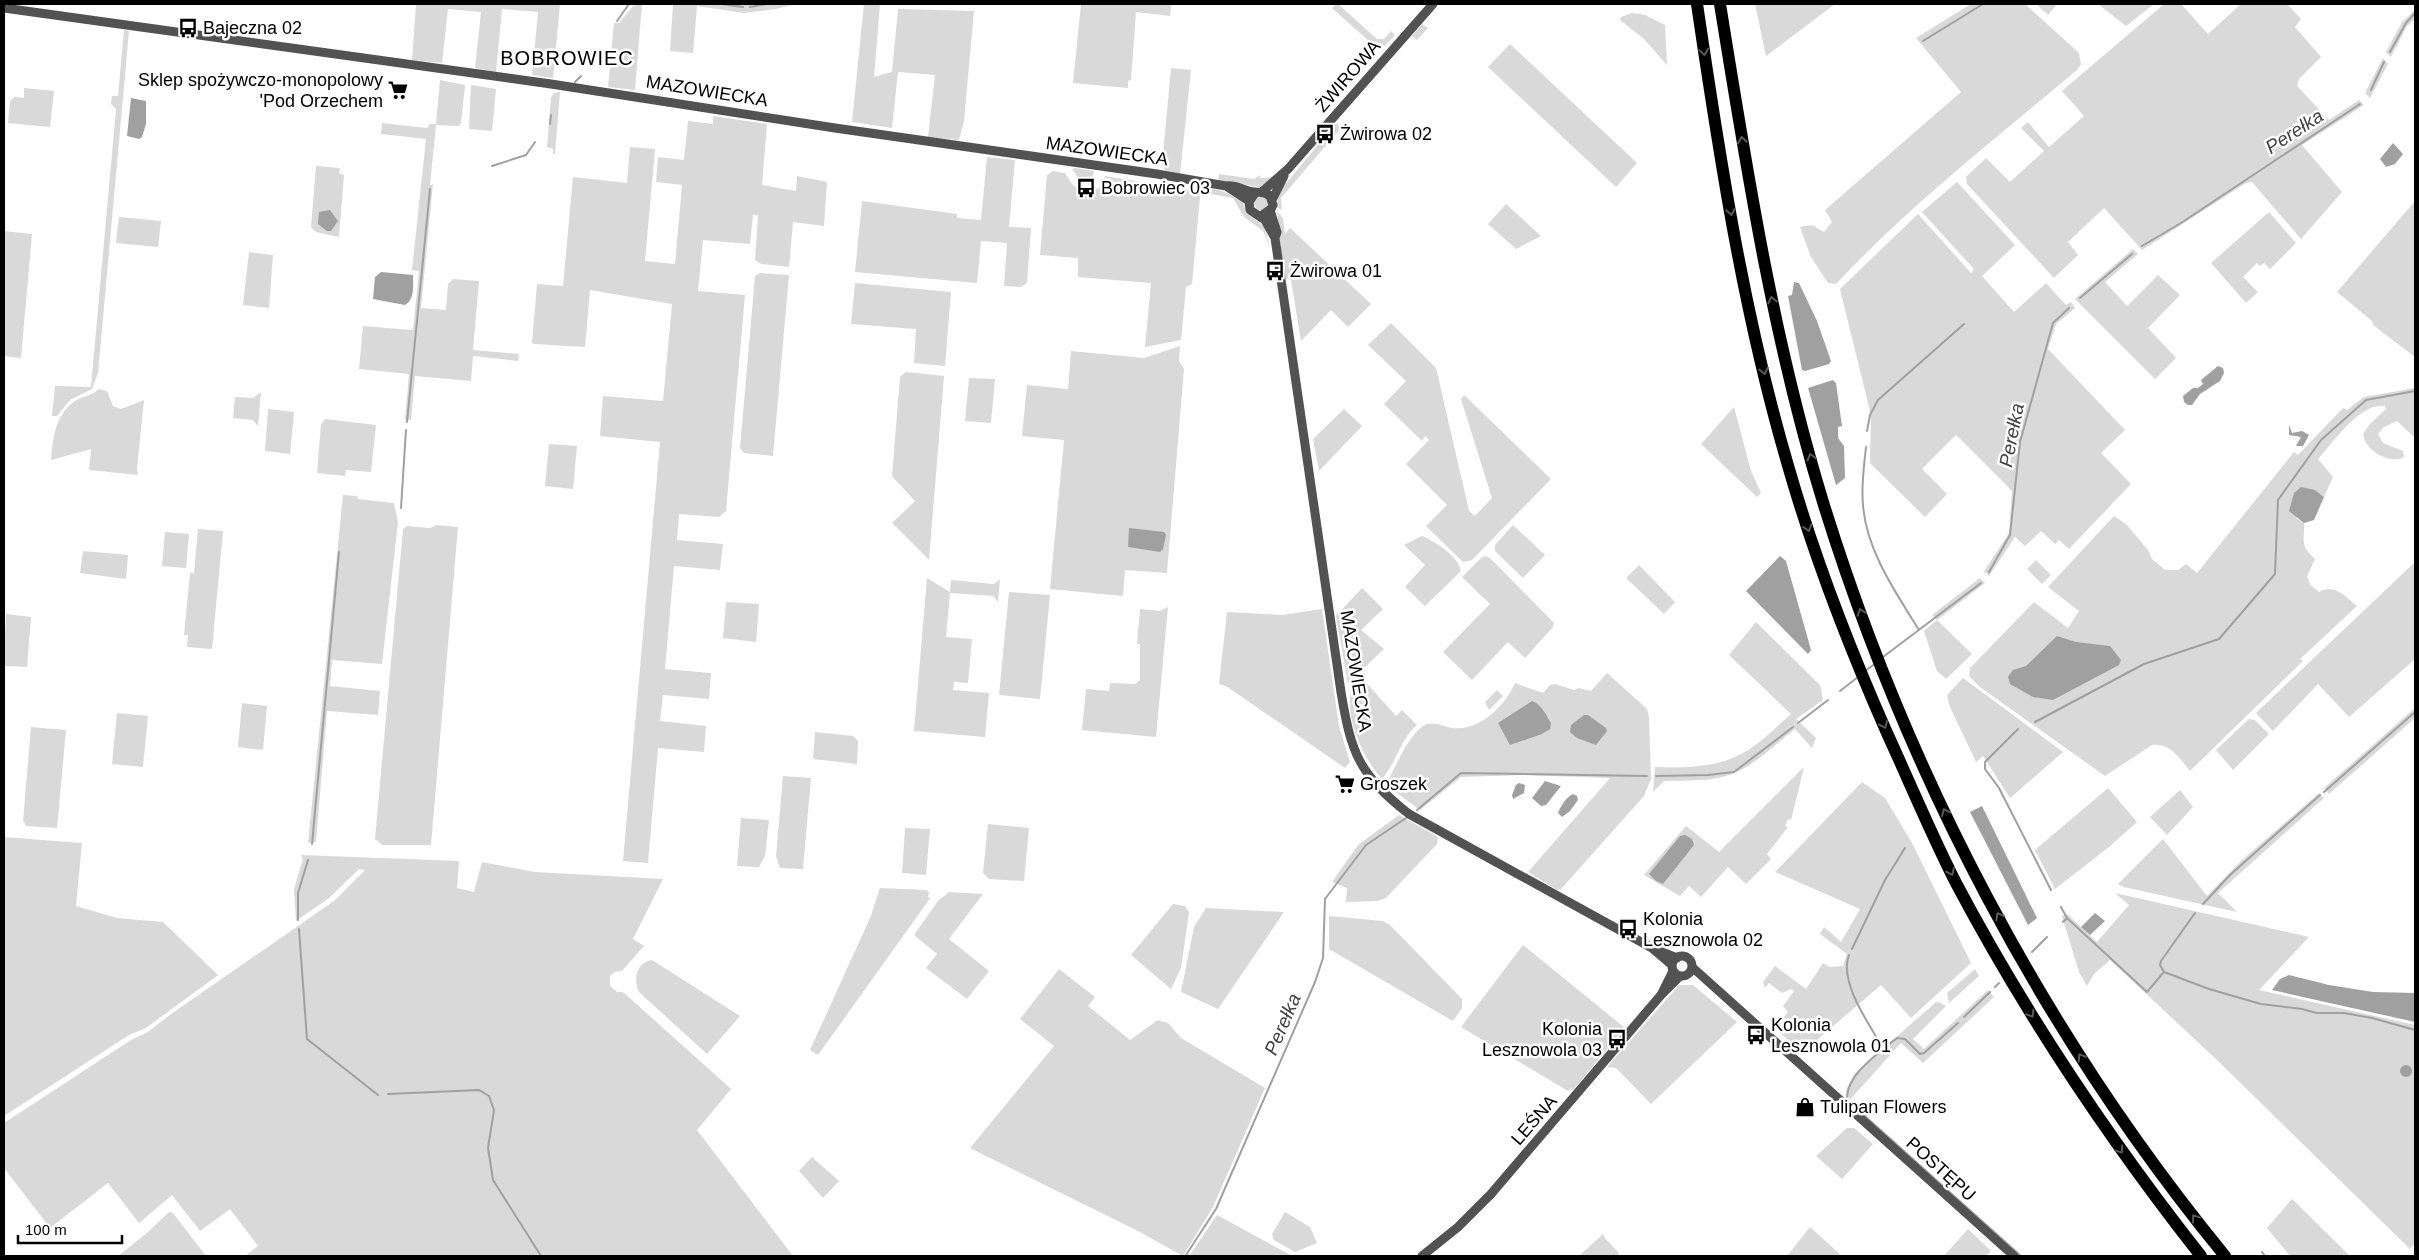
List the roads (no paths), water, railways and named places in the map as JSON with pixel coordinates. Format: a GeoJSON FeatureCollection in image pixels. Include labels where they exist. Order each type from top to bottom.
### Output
{"type":"FeatureCollection","features":[{"type":"Feature","properties":{"kind":"highway"},"geometry":{"type":"LineString","coordinates":[[1697,4],[1735,238],[1768,388],[1789,469],[1814,546],[1862,676],[1953,876],[2025,1004],[2133,1169],[2201,1256]]}},
{"type":"Feature","properties":{"kind":"highway"},"geometry":{"type":"LineString","coordinates":[[1720,4],[1762,251],[1796,404],[1823,502],[1879,662],[1952,827],[2037,987],[2114,1106],[2224,1256]]}},
{"type":"Feature","properties":{"kind":"street","name":"ŻWIROWA"},"geometry":{"type":"LineString","coordinates":[[1259,192],[1288,169],[1433,4]]}},
{"type":"Feature","properties":{"kind":"street","name":"MAZOWIECKA"},"geometry":{"type":"LineString","coordinates":[[4,8],[551,84],[1157,174],[1226,186],[1232,185],[1268,194],[1272,200],[1270,210],[1277,232],[1275,238]]}},
{"type":"Feature","properties":{"kind":"street","name":"ŻWIROWA"},"geometry":{"type":"LineString","coordinates":[[1272,200],[1288,169]]}},
{"type":"Feature","properties":{"kind":"street","name":"MAZOWIECKA"},"geometry":{"type":"LineString","coordinates":[[1226,186],[1249,201],[1250,210],[1261,216],[1275,238],[1341,692],[1352,747],[1364,768],[1380,788],[1409,814],[1652,948],[1680,969]]}},
{"type":"Feature","properties":{"kind":"street"},"geometry":{"type":"LineString","coordinates":[[1249,201],[1259,192]]}},
{"type":"Feature","properties":{"kind":"street"},"geometry":{"type":"LineString","coordinates":[[1261,216],[1270,210]]}},
{"type":"Feature","properties":{"kind":"street","name":"POSTĘPU"},"geometry":{"type":"LineString","coordinates":[[1680,969],[1712,986],[2014,1256]]}},
{"type":"Feature","properties":{"kind":"street","name":"LEŚNA"},"geometry":{"type":"LineString","coordinates":[[1422,1256],[1451,1233],[1486,1199],[1661,995],[1680,969]]}},
{"type":"Feature","properties":{"kind":"waterway"},"geometry":{"type":"LineString","coordinates":[[617,21],[629,4]]}},
{"type":"Feature","properties":{"kind":"waterway"},"geometry":{"type":"LineString","coordinates":[[721,4],[743,7]]}},
{"type":"Feature","properties":{"kind":"waterway"},"geometry":{"type":"LineString","coordinates":[[750,7],[767,4]]}},
{"type":"Feature","properties":{"kind":"waterway"},"geometry":{"type":"LineString","coordinates":[[1923,41],[1983,4]]}},
{"type":"Feature","properties":{"kind":"waterway","name":"Perełka"},"geometry":{"type":"LineString","coordinates":[[2390,52],[2406,23],[2415,13]]}},
{"type":"Feature","properties":{"kind":"waterway","name":"Perełka"},"geometry":{"type":"LineString","coordinates":[[2371,90],[2384,62]]}},
{"type":"Feature","properties":{"kind":"waterway"},"geometry":{"type":"LineString","coordinates":[[575,82],[581,76]]}},
{"type":"Feature","properties":{"kind":"waterway","name":"Perełka"},"geometry":{"type":"LineString","coordinates":[[2142,246],[2181,223],[2360,104]]}},
{"type":"Feature","properties":{"kind":"waterway"},"geometry":{"type":"LineString","coordinates":[[550,124],[551,115]]}},
{"type":"Feature","properties":{"kind":"waterway"},"geometry":{"type":"LineString","coordinates":[[492,166],[526,155],[535,142]]}},
{"type":"Feature","properties":{"kind":"waterway"},"geometry":{"type":"LineString","coordinates":[[407,422],[430,189]]}},
{"type":"Feature","properties":{"kind":"waterway","name":"Perełka"},"geometry":{"type":"LineString","coordinates":[[2080,298],[2132,254]]}},
{"type":"Feature","properties":{"kind":"waterway","name":"Perełka"},"geometry":{"type":"LineString","coordinates":[[1989,572],[2010,535],[2020,442],[2053,323],[2069,308]]}},
{"type":"Feature","properties":{"kind":"waterway"},"geometry":{"type":"LineString","coordinates":[[1867,431],[1870,415],[1878,400],[1964,324]]}},
{"type":"Feature","properties":{"kind":"waterway"},"geometry":{"type":"LineString","coordinates":[[2035,722],[2144,664],[2219,639],[2275,574],[2278,500],[2321,440],[2366,400],[2415,391]]}},
{"type":"Feature","properties":{"kind":"waterway"},"geometry":{"type":"LineString","coordinates":[[401,508],[406,430]]}},
{"type":"Feature","properties":{"kind":"waterway"},"geometry":{"type":"LineString","coordinates":[[1866,447],[1862,498],[1865,522],[1876,555],[1919,630]]}},
{"type":"Feature","properties":{"kind":"waterway"},"geometry":{"type":"LineString","coordinates":[[312,844],[339,552]]}},
{"type":"Feature","properties":{"kind":"waterway","name":"Perełka"},"geometry":{"type":"LineString","coordinates":[[1883,657],[1981,583]]}},
{"type":"Feature","properties":{"kind":"waterway","name":"Perełka"},"geometry":{"type":"LineString","coordinates":[[1865,671],[1876,663]]}},
{"type":"Feature","properties":{"kind":"waterway","name":"Perełka"},"geometry":{"type":"LineString","coordinates":[[1840,691],[1858,677]]}},
{"type":"Feature","properties":{"kind":"waterway","name":"Perełka"},"geometry":{"type":"LineString","coordinates":[[1798,723],[1828,700]]}},
{"type":"Feature","properties":{"kind":"waterway"},"geometry":{"type":"LineString","coordinates":[[2324,792],[2415,712]]}},
{"type":"Feature","properties":{"kind":"waterway","name":"Perełka"},"geometry":{"type":"LineString","coordinates":[[1656,776],[1708,775],[1734,772],[1793,727]]}},
{"type":"Feature","properties":{"kind":"waterway"},"geometry":{"type":"LineString","coordinates":[[2018,729],[1985,762],[1985,769],[1999,788],[2051,890]]}},
{"type":"Feature","properties":{"kind":"waterway","name":"Perełka"},"geometry":{"type":"LineString","coordinates":[[1417,810],[1461,773],[1647,776]]}},
{"type":"Feature","properties":{"kind":"waterway"},"geometry":{"type":"LineString","coordinates":[[2203,904],[2230,875],[2320,795]]}},
{"type":"Feature","properties":{"kind":"waterway","name":"Perełka"},"geometry":{"type":"LineString","coordinates":[[1186,1255],[1216,1209],[1315,982],[1323,958],[1325,899],[1366,845],[1406,818]]}},
{"type":"Feature","properties":{"kind":"waterway"},"geometry":{"type":"LineString","coordinates":[[1852,949],[1885,880],[1905,848]]}},
{"type":"Feature","properties":{"kind":"waterway"},"geometry":{"type":"LineString","coordinates":[[298,920],[298,893],[308,860]]}},
{"type":"Feature","properties":{"kind":"waterway"},"geometry":{"type":"LineString","coordinates":[[2061,907],[2067,918]]}},
{"type":"Feature","properties":{"kind":"waterway"},"geometry":{"type":"LineString","coordinates":[[2195,913],[2161,961],[2160,965],[2164,972],[2209,989],[2261,1004],[2302,1009],[2317,1013],[2344,1013],[2372,1018],[2415,1030]]}},
{"type":"Feature","properties":{"kind":"waterway"},"geometry":{"type":"LineString","coordinates":[[2063,922],[2067,918],[2147,992],[2163,973]]}},
{"type":"Feature","properties":{"kind":"waterway"},"geometry":{"type":"LineString","coordinates":[[299,929],[307,1039],[378,1095]]}},
{"type":"Feature","properties":{"kind":"waterway"},"geometry":{"type":"LineString","coordinates":[[2032,952],[2047,937]]}},
{"type":"Feature","properties":{"kind":"waterway"},"geometry":{"type":"LineString","coordinates":[[1849,955],[1847,965],[1851,988],[1880,1043]]}},
{"type":"Feature","properties":{"kind":"waterway"},"geometry":{"type":"LineString","coordinates":[[1995,987],[1999,983]]}},
{"type":"Feature","properties":{"kind":"waterway"},"geometry":{"type":"LineString","coordinates":[[1964,1017],[1990,992]]}},
{"type":"Feature","properties":{"kind":"waterway"},"geometry":{"type":"LineString","coordinates":[[1958,1023],[1924,1053],[1920,1054],[1905,1039],[1897,1038],[1873,1057],[1857,1073],[1848,1091],[1847,1100],[2021,1256]]}},
{"type":"Feature","properties":{"kind":"waterway"},"geometry":{"type":"LineString","coordinates":[[388,1094],[479,1090],[489,1096],[494,1110],[488,1148],[493,1180],[541,1256]]}},
{"type":"Feature","properties":{"kind":"waterway"},"geometry":{"type":"LineString","coordinates":[[2262,1252],[2265,1256]]}},
{"type":"Feature","properties":{"kind":"place","name":"Bajeczna 02"},"geometry":{"type":"Point","coordinates":[188,28]}},
{"type":"Feature","properties":{"kind":"place","name":"Sklep spożywczo-monopolowy 'Pod Orzechem"},"geometry":{"type":"Point","coordinates":[398,90]}},
{"type":"Feature","properties":{"kind":"place","name":"Żwirowa 02"},"geometry":{"type":"Point","coordinates":[1325,134]}},
{"type":"Feature","properties":{"kind":"place","name":"Bobrowiec 03"},"geometry":{"type":"Point","coordinates":[1086,188]}},
{"type":"Feature","properties":{"kind":"place","name":"Żwirowa 01"},"geometry":{"type":"Point","coordinates":[1275,271]}},
{"type":"Feature","properties":{"kind":"place","name":"Groszek"},"geometry":{"type":"Point","coordinates":[1345,784]}},
{"type":"Feature","properties":{"kind":"place","name":"Kolonia Lesznowola 02"},"geometry":{"type":"Point","coordinates":[1628,929]}},
{"type":"Feature","properties":{"kind":"place","name":"Kolonia Lesznowola 01"},"geometry":{"type":"Point","coordinates":[1756,1035]}},
{"type":"Feature","properties":{"kind":"place","name":"Kolonia Lesznowola 03"},"geometry":{"type":"Point","coordinates":[1617,1039]}},
{"type":"Feature","properties":{"kind":"place","name":"Tulipan Flowers"},"geometry":{"type":"Point","coordinates":[1805,1107]}},
{"type":"Feature","properties":{"kind":"district","name":"BOBROWIEC"},"geometry":{"type":"Point","coordinates":[567,58]}}]}
